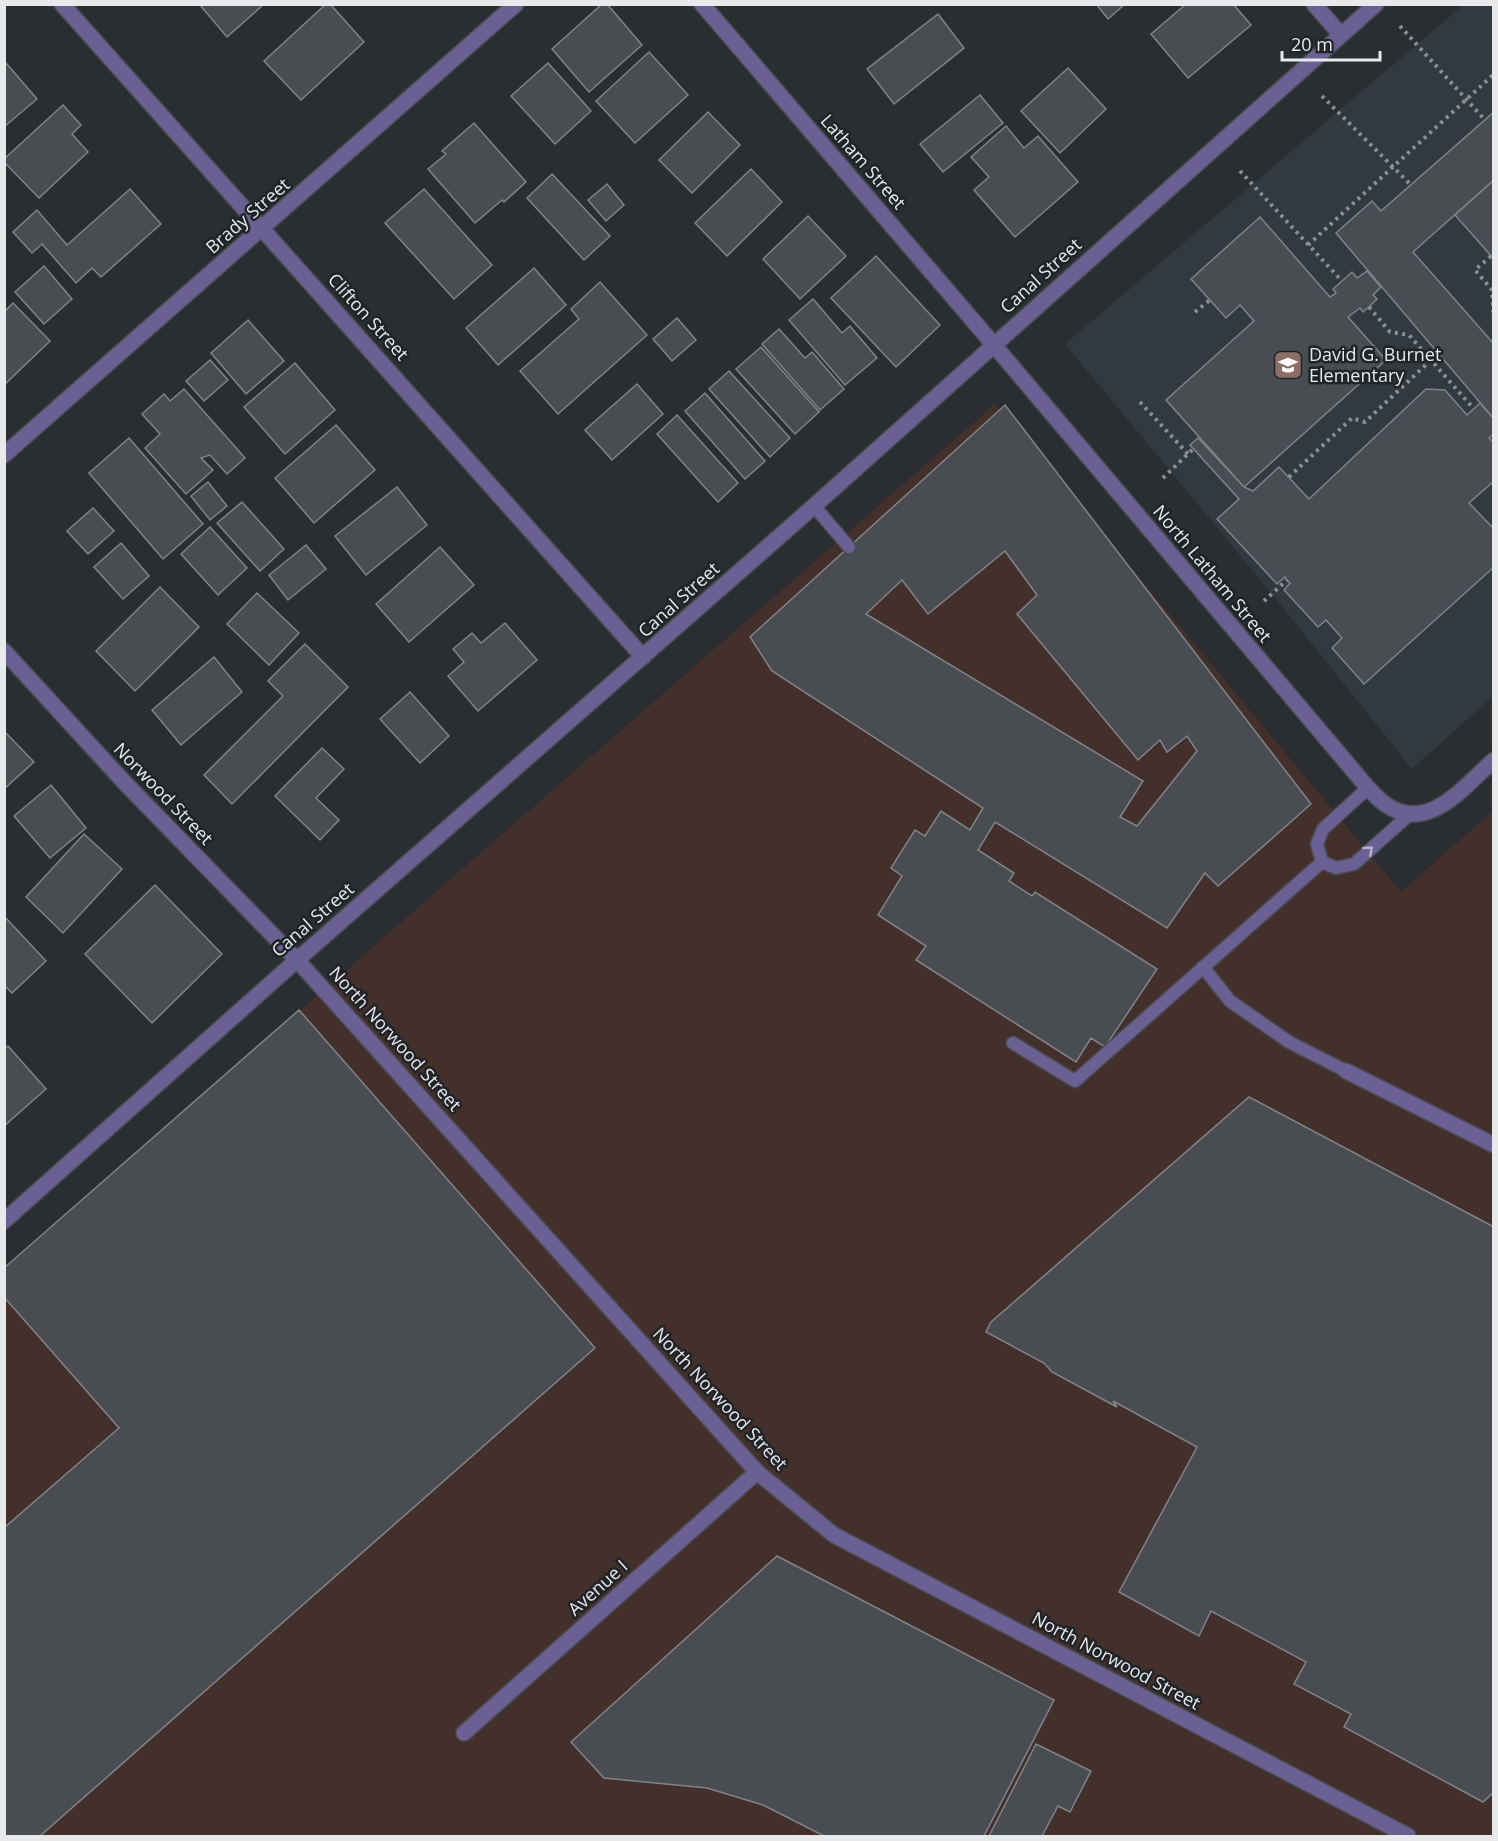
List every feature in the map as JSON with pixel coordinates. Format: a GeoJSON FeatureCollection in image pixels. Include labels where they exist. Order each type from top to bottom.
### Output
{"type":"FeatureCollection","features":[{"type":"Feature","properties":{"kind":"street","name":"Clifton Street"},"geometry":{"type":"LineString","coordinates":[[62,4],[643,657]]}},
{"type":"Feature","properties":{"kind":"street","name":"Brady Street"},"geometry":{"type":"LineString","coordinates":[[4,455],[516,4]]}},
{"type":"Feature","properties":{"kind":"street","name":"Latham Street"},"geometry":{"type":"LineString","coordinates":[[702,4],[994,345]]}},
{"type":"Feature","properties":{"kind":"street"},"geometry":{"type":"LineString","coordinates":[[1314,4],[1341,35]]}},
{"type":"Feature","properties":{"kind":"street","name":"Canal Street"},"geometry":{"type":"LineString","coordinates":[[4,1221],[814,506],[1376,4]]}},
{"type":"Feature","properties":{"kind":"street","name":"North Latham Street"},"geometry":{"type":"LineString","coordinates":[[994,345],[1368,789],[1386,806],[1410,814]]}},
{"type":"Feature","properties":{"kind":"street","name":"Norwood Street"},"geometry":{"type":"LineString","coordinates":[[4,651],[132,791],[297,960]]}},
{"type":"Feature","properties":{"kind":"street"},"geometry":{"type":"LineString","coordinates":[[1410,814],[1424,814],[1438,809],[1494,760]]}},
{"type":"Feature","properties":{"kind":"street","name":"North Norwood Street"},"geometry":{"type":"LineString","coordinates":[[297,960],[757,1472],[834,1535],[1408,1836]]}},
{"type":"Feature","properties":{"kind":"street"},"geometry":{"type":"LineString","coordinates":[[1346,1071],[1494,1145]]}},
{"type":"Feature","properties":{"kind":"street","name":"Avenue I"},"geometry":{"type":"LineString","coordinates":[[464,1733],[757,1472]]}},
{"type":"Feature","properties":{"kind":"lane"},"geometry":{"type":"LineString","coordinates":[[814,506],[849,547]]}},
{"type":"Feature","properties":{"kind":"lane"},"geometry":{"type":"LineString","coordinates":[[1322,862],[1317,844],[1323,829],[1368,789]]}},
{"type":"Feature","properties":{"kind":"lane"},"geometry":{"type":"LineString","coordinates":[[1322,862],[1336,868],[1354,864],[1410,814]]}},
{"type":"Feature","properties":{"kind":"lane"},"geometry":{"type":"LineString","coordinates":[[1013,1043],[1075,1081],[1322,862]]}},
{"type":"Feature","properties":{"kind":"lane"},"geometry":{"type":"LineString","coordinates":[[1203,967],[1230,1000],[1289,1042],[1346,1071]]}},
{"type":"Feature","properties":{"kind":"path"},"geometry":{"type":"LineString","coordinates":[[1400,26],[1485,120]]}},
{"type":"Feature","properties":{"kind":"path"},"geometry":{"type":"LineString","coordinates":[[1308,245],[1494,74]]}},
{"type":"Feature","properties":{"kind":"path"},"geometry":{"type":"LineString","coordinates":[[1322,96],[1411,185]]}},
{"type":"Feature","properties":{"kind":"path"},"geometry":{"type":"LineString","coordinates":[[1240,171],[1342,281]]}},
{"type":"Feature","properties":{"kind":"path"},"geometry":{"type":"LineString","coordinates":[[1491,256],[1475,270],[1492,290],[1494,320]]}},
{"type":"Feature","properties":{"kind":"path"},"geometry":{"type":"LineString","coordinates":[[1196,312],[1210,300]]}},
{"type":"Feature","properties":{"kind":"path"},"geometry":{"type":"LineString","coordinates":[[1369,307],[1390,332],[1409,335],[1473,408]]}},
{"type":"Feature","properties":{"kind":"path"},"geometry":{"type":"LineString","coordinates":[[1289,477],[1352,418],[1365,422],[1431,360]]}},
{"type":"Feature","properties":{"kind":"path"},"geometry":{"type":"LineString","coordinates":[[1140,402],[1188,454]]}},
{"type":"Feature","properties":{"kind":"path"},"geometry":{"type":"LineString","coordinates":[[1163,478],[1193,449]]}},
{"type":"Feature","properties":{"kind":"path"},"geometry":{"type":"LineString","coordinates":[[1264,601],[1287,580]]}},
{"type":"Feature","properties":{"kind":"shaded area","name":"David G. Burnet Elementary"},"geometry":{"type":"Polygon","coordinates":[[[1463,5],[1493,5],[1493,696],[1412,769],[1272,594],[1065,344],[1463,5]]]}},
{"type":"Feature","properties":{"kind":"shaded area"},"geometry":{"type":"Polygon","coordinates":[[[995,404],[1401,892],[1493,811],[1493,1836],[5,1836],[4,1269],[995,404]]]}},
{"type":"Feature","properties":{"kind":"building"},"geometry":{"type":"Polygon","coordinates":[[[199,4],[264,4],[227,37],[199,4]]]}},
{"type":"Feature","properties":{"kind":"building"},"geometry":{"type":"Polygon","coordinates":[[[326,4],[330,4],[364,42],[301,100],[264,61],[326,4]]]}},
{"type":"Feature","properties":{"kind":"building"},"geometry":{"type":"Polygon","coordinates":[[[602,4],[607,4],[642,45],[589,92],[552,49],[602,4]]]}},
{"type":"Feature","properties":{"kind":"building"},"geometry":{"type":"Polygon","coordinates":[[[1096,4],[1125,4],[1108,19],[1096,4]]]}},
{"type":"Feature","properties":{"kind":"building"},"geometry":{"type":"Polygon","coordinates":[[[1186,4],[1233,4],[1251,25],[1188,78],[1151,34],[1186,4]]]}},
{"type":"Feature","properties":{"kind":"building"},"geometry":{"type":"Polygon","coordinates":[[[938,14],[964,48],[894,104],[867,69],[938,14]]]}},
{"type":"Feature","properties":{"kind":"building"},"geometry":{"type":"Polygon","coordinates":[[[649,52],[688,95],[635,143],[596,101],[649,52]]]}},
{"type":"Feature","properties":{"kind":"building"},"geometry":{"type":"Polygon","coordinates":[[[6,63],[37,99],[4,127],[4,64],[6,63]]]}},
{"type":"Feature","properties":{"kind":"building"},"geometry":{"type":"Polygon","coordinates":[[[548,63],[591,111],[555,144],[511,96],[548,63]]]}},
{"type":"Feature","properties":{"kind":"building"},"geometry":{"type":"Polygon","coordinates":[[[1068,68],[1106,109],[1060,153],[1021,111],[1068,68]]]}},
{"type":"Feature","properties":{"kind":"building"},"geometry":{"type":"Polygon","coordinates":[[[980,95],[1003,123],[943,172],[920,144],[980,95]]]}},
{"type":"Feature","properties":{"kind":"building"},"geometry":{"type":"Polygon","coordinates":[[[63,105],[81,125],[72,134],[88,152],[39,198],[4,162],[4,159],[63,105]]]}},
{"type":"Feature","properties":{"kind":"building"},"geometry":{"type":"Polygon","coordinates":[[[708,112],[740,145],[692,193],[659,160],[708,112]]]}},
{"type":"Feature","properties":{"kind":"building"},"geometry":{"type":"Polygon","coordinates":[[[1494,112],[1494,180],[1413,252],[1494,344],[1494,419],[1336,233],[1372,201],[1381,211],[1494,112]]]}},
{"type":"Feature","properties":{"kind":"building"},"geometry":{"type":"Polygon","coordinates":[[[474,123],[526,182],[504,202],[502,200],[475,223],[428,169],[446,154],[442,151],[474,123]]]}},
{"type":"Feature","properties":{"kind":"building"},"geometry":{"type":"Polygon","coordinates":[[[1006,126],[1024,148],[1038,136],[1078,182],[1015,237],[974,190],[989,177],[971,157],[1006,126]]]}},
{"type":"Feature","properties":{"kind":"building"},"geometry":{"type":"Polygon","coordinates":[[[751,169],[782,202],[727,256],[695,223],[751,169]]]}},
{"type":"Feature","properties":{"kind":"building"},"geometry":{"type":"Polygon","coordinates":[[[552,174],[610,236],[584,260],[527,198],[552,174]]]}},
{"type":"Feature","properties":{"kind":"building"},"geometry":{"type":"Polygon","coordinates":[[[1494,180],[1494,259],[1455,215],[1494,180]]]}},
{"type":"Feature","properties":{"kind":"building"},"geometry":{"type":"Polygon","coordinates":[[[607,184],[624,205],[606,221],[588,200],[607,184]]]}},
{"type":"Feature","properties":{"kind":"building"},"geometry":{"type":"Polygon","coordinates":[[[130,189],[161,224],[101,277],[92,268],[76,283],[42,244],[32,253],[13,232],[37,210],[67,245],[130,189]]]}},
{"type":"Feature","properties":{"kind":"building"},"geometry":{"type":"Polygon","coordinates":[[[424,189],[492,265],[454,299],[385,223],[424,189]]]}},
{"type":"Feature","properties":{"kind":"building"},"geometry":{"type":"Polygon","coordinates":[[[808,216],[846,256],[800,299],[763,259],[808,216]]]}},
{"type":"Feature","properties":{"kind":"building"},"geometry":{"type":"Polygon","coordinates":[[[1260,217],[1330,297],[1336,293],[1333,289],[1352,272],[1357,278],[1367,271],[1381,287],[1373,295],[1377,299],[1363,312],[1360,308],[1348,317],[1386,360],[1244,487],[1166,400],[1254,321],[1240,305],[1226,318],[1191,279],[1260,217]]]}},
{"type":"Feature","properties":{"kind":"building"},"geometry":{"type":"Polygon","coordinates":[[[876,256],[940,325],[896,367],[831,298],[876,256]]]}},
{"type":"Feature","properties":{"kind":"building"},"geometry":{"type":"Polygon","coordinates":[[[44,266],[72,299],[44,324],[15,292],[44,266]]]}},
{"type":"Feature","properties":{"kind":"building"},"geometry":{"type":"Polygon","coordinates":[[[534,268],[566,305],[498,365],[466,328],[534,268]]]}},
{"type":"Feature","properties":{"kind":"building"},"geometry":{"type":"Polygon","coordinates":[[[600,282],[647,335],[558,414],[520,371],[579,319],[571,309],[600,282]]]}},
{"type":"Feature","properties":{"kind":"building"},"geometry":{"type":"Polygon","coordinates":[[[813,299],[842,333],[850,326],[877,358],[845,385],[789,320],[813,299]]]}},
{"type":"Feature","properties":{"kind":"building"},"geometry":{"type":"Polygon","coordinates":[[[13,303],[50,341],[4,385],[4,312],[13,303]]]}},
{"type":"Feature","properties":{"kind":"building"},"geometry":{"type":"Polygon","coordinates":[[[677,318],[696,340],[672,361],[653,339],[677,318]]]}},
{"type":"Feature","properties":{"kind":"building"},"geometry":{"type":"Polygon","coordinates":[[[248,320],[284,361],[246,394],[211,353],[248,320]]]}},
{"type":"Feature","properties":{"kind":"building"},"geometry":{"type":"Polygon","coordinates":[[[779,329],[805,358],[812,352],[844,389],[820,410],[762,344],[779,329]]]}},
{"type":"Feature","properties":{"kind":"building"},"geometry":{"type":"Polygon","coordinates":[[[761,347],[819,412],[795,434],[736,369],[761,347]]]}},
{"type":"Feature","properties":{"kind":"building"},"geometry":{"type":"Polygon","coordinates":[[[210,360],[228,380],[204,401],[186,381],[210,360]]]}},
{"type":"Feature","properties":{"kind":"building"},"geometry":{"type":"Polygon","coordinates":[[[295,363],[335,410],[285,454],[244,407],[295,363]]]}},
{"type":"Feature","properties":{"kind":"building"},"geometry":{"type":"Polygon","coordinates":[[[729,371],[790,438],[770,457],[709,389],[729,371]]]}},
{"type":"Feature","properties":{"kind":"building"},"geometry":{"type":"Polygon","coordinates":[[[637,384],[663,414],[612,460],[585,430],[637,384]]]}},
{"type":"Feature","properties":{"kind":"building"},"geometry":{"type":"Polygon","coordinates":[[[184,389],[245,458],[227,474],[210,455],[201,458],[213,470],[186,494],[145,448],[160,434],[142,414],[164,394],[170,401],[184,389]]]}},
{"type":"Feature","properties":{"kind":"building"},"geometry":{"type":"Polygon","coordinates":[[[1426,389],[1445,390],[1467,415],[1480,403],[1494,419],[1494,434],[1489,438],[1494,443],[1494,481],[1469,503],[1494,529],[1494,567],[1364,684],[1332,648],[1342,638],[1326,620],[1318,627],[1284,590],[1290,583],[1285,577],[1277,584],[1217,519],[1239,499],[1190,445],[1198,438],[1244,487],[1253,491],[1279,467],[1309,499],[1426,389]]]}},
{"type":"Feature","properties":{"kind":"building"},"geometry":{"type":"Polygon","coordinates":[[[705,393],[765,461],[745,479],[685,411],[705,393]]]}},
{"type":"Feature","properties":{"kind":"building"},"geometry":{"type":"Polygon","coordinates":[[[1005,405],[1311,804],[1218,886],[1205,873],[1167,928],[995,822],[978,850],[1014,873],[1009,881],[1032,896],[1035,892],[1157,969],[1105,1047],[1091,1038],[1076,1062],[916,960],[926,946],[878,915],[902,876],[891,868],[915,830],[925,836],[941,811],[970,830],[983,808],[772,671],[750,637],[1005,405]],[[1005,551],[928,614],[902,580],[866,614],[1143,781],[1120,817],[1137,826],[1197,751],[1187,736],[1167,752],[1160,740],[1138,760],[1017,614],[1037,595],[1005,551]]]}},
{"type":"Feature","properties":{"kind":"building"},"geometry":{"type":"Polygon","coordinates":[[[677,415],[738,483],[718,502],[657,434],[677,415]]]}},
{"type":"Feature","properties":{"kind":"building"},"geometry":{"type":"Polygon","coordinates":[[[336,425],[375,470],[314,523],[275,478],[336,425]]]}},
{"type":"Feature","properties":{"kind":"building"},"geometry":{"type":"Polygon","coordinates":[[[129,438],[203,524],[163,559],[89,473],[129,438]]]}},
{"type":"Feature","properties":{"kind":"building"},"geometry":{"type":"Polygon","coordinates":[[[208,482],[227,506],[210,520],[191,496],[208,482]]]}},
{"type":"Feature","properties":{"kind":"building"},"geometry":{"type":"Polygon","coordinates":[[[397,487],[427,525],[366,575],[335,536],[397,487]]]}},
{"type":"Feature","properties":{"kind":"building"},"geometry":{"type":"Polygon","coordinates":[[[242,502],[284,549],[260,571],[217,523],[242,502]]]}},
{"type":"Feature","properties":{"kind":"building"},"geometry":{"type":"Polygon","coordinates":[[[93,508],[114,531],[88,554],[67,531],[93,508]]]}},
{"type":"Feature","properties":{"kind":"building"},"geometry":{"type":"Polygon","coordinates":[[[210,527],[247,568],[218,595],[181,554],[210,527]]]}},
{"type":"Feature","properties":{"kind":"building"},"geometry":{"type":"Polygon","coordinates":[[[121,543],[149,576],[123,599],[94,567],[121,543]]]}},
{"type":"Feature","properties":{"kind":"building"},"geometry":{"type":"Polygon","coordinates":[[[306,545],[326,569],[288,600],[269,575],[306,545]]]}},
{"type":"Feature","properties":{"kind":"building"},"geometry":{"type":"Polygon","coordinates":[[[440,547],[474,585],[409,642],[376,604],[440,547]]]}},
{"type":"Feature","properties":{"kind":"building"},"geometry":{"type":"Polygon","coordinates":[[[160,587],[199,627],[135,691],[96,651],[160,587]]]}},
{"type":"Feature","properties":{"kind":"building"},"geometry":{"type":"Polygon","coordinates":[[[257,593],[299,633],[269,665],[227,624],[257,593]]]}},
{"type":"Feature","properties":{"kind":"building"},"geometry":{"type":"Polygon","coordinates":[[[505,623],[537,660],[478,711],[448,676],[464,662],[453,649],[472,633],[481,643],[505,623]]]}},
{"type":"Feature","properties":{"kind":"building"},"geometry":{"type":"Polygon","coordinates":[[[305,644],[348,687],[232,804],[204,775],[283,696],[268,681],[305,644]]]}},
{"type":"Feature","properties":{"kind":"building"},"geometry":{"type":"Polygon","coordinates":[[[214,657],[242,692],[181,745],[152,710],[214,657]]]}},
{"type":"Feature","properties":{"kind":"building"},"geometry":{"type":"Polygon","coordinates":[[[410,692],[449,736],[420,763],[380,719],[410,692]]]}},
{"type":"Feature","properties":{"kind":"building"},"geometry":{"type":"Polygon","coordinates":[[[4,731],[34,762],[4,789],[4,731]]]}},
{"type":"Feature","properties":{"kind":"building"},"geometry":{"type":"Polygon","coordinates":[[[322,748],[344,769],[316,798],[339,820],[320,840],[275,796],[322,748]]]}},
{"type":"Feature","properties":{"kind":"building"},"geometry":{"type":"Polygon","coordinates":[[[51,785],[86,828],[50,858],[14,816],[51,785]]]}},
{"type":"Feature","properties":{"kind":"building"},"geometry":{"type":"Polygon","coordinates":[[[84,834],[122,869],[63,933],[26,897],[84,834]]]}},
{"type":"Feature","properties":{"kind":"building"},"geometry":{"type":"Polygon","coordinates":[[[155,885],[222,954],[152,1023],[85,954],[155,885]]]}},
{"type":"Feature","properties":{"kind":"building"},"geometry":{"type":"Polygon","coordinates":[[[4,916],[46,961],[12,993],[4,985],[4,916]]]}},
{"type":"Feature","properties":{"kind":"building"},"geometry":{"type":"Polygon","coordinates":[[[299,1010],[595,1348],[40,1836],[4,1836],[4,1528],[119,1428],[4,1297],[4,1268],[299,1010]]]}},
{"type":"Feature","properties":{"kind":"building"},"geometry":{"type":"Polygon","coordinates":[[[8,1046],[46,1089],[4,1126],[4,1049],[8,1046]]]}},
{"type":"Feature","properties":{"kind":"building"},"geometry":{"type":"Polygon","coordinates":[[[1249,1097],[1494,1227],[1494,1792],[1483,1802],[1344,1727],[1351,1714],[1294,1684],[1306,1662],[1211,1611],[1199,1636],[1119,1592],[1197,1447],[1113,1401],[1117,1407],[1052,1372],[1044,1363],[986,1332],[991,1322],[1249,1097]]]}},
{"type":"Feature","properties":{"kind":"building"},"geometry":{"type":"Polygon","coordinates":[[[777,1556],[1054,1700],[984,1836],[824,1836],[763,1805],[707,1788],[604,1778],[571,1742],[777,1556]]]}},
{"type":"Feature","properties":{"kind":"building"},"geometry":{"type":"Polygon","coordinates":[[[1036,1744],[1091,1771],[1070,1812],[1058,1806],[1042,1836],[989,1836],[1036,1744]]]}},
{"type":"Feature","properties":{"kind":"place","name":"David G. Burnet Elementary"},"geometry":{"type":"Point","coordinates":[1288,365]}}]}
